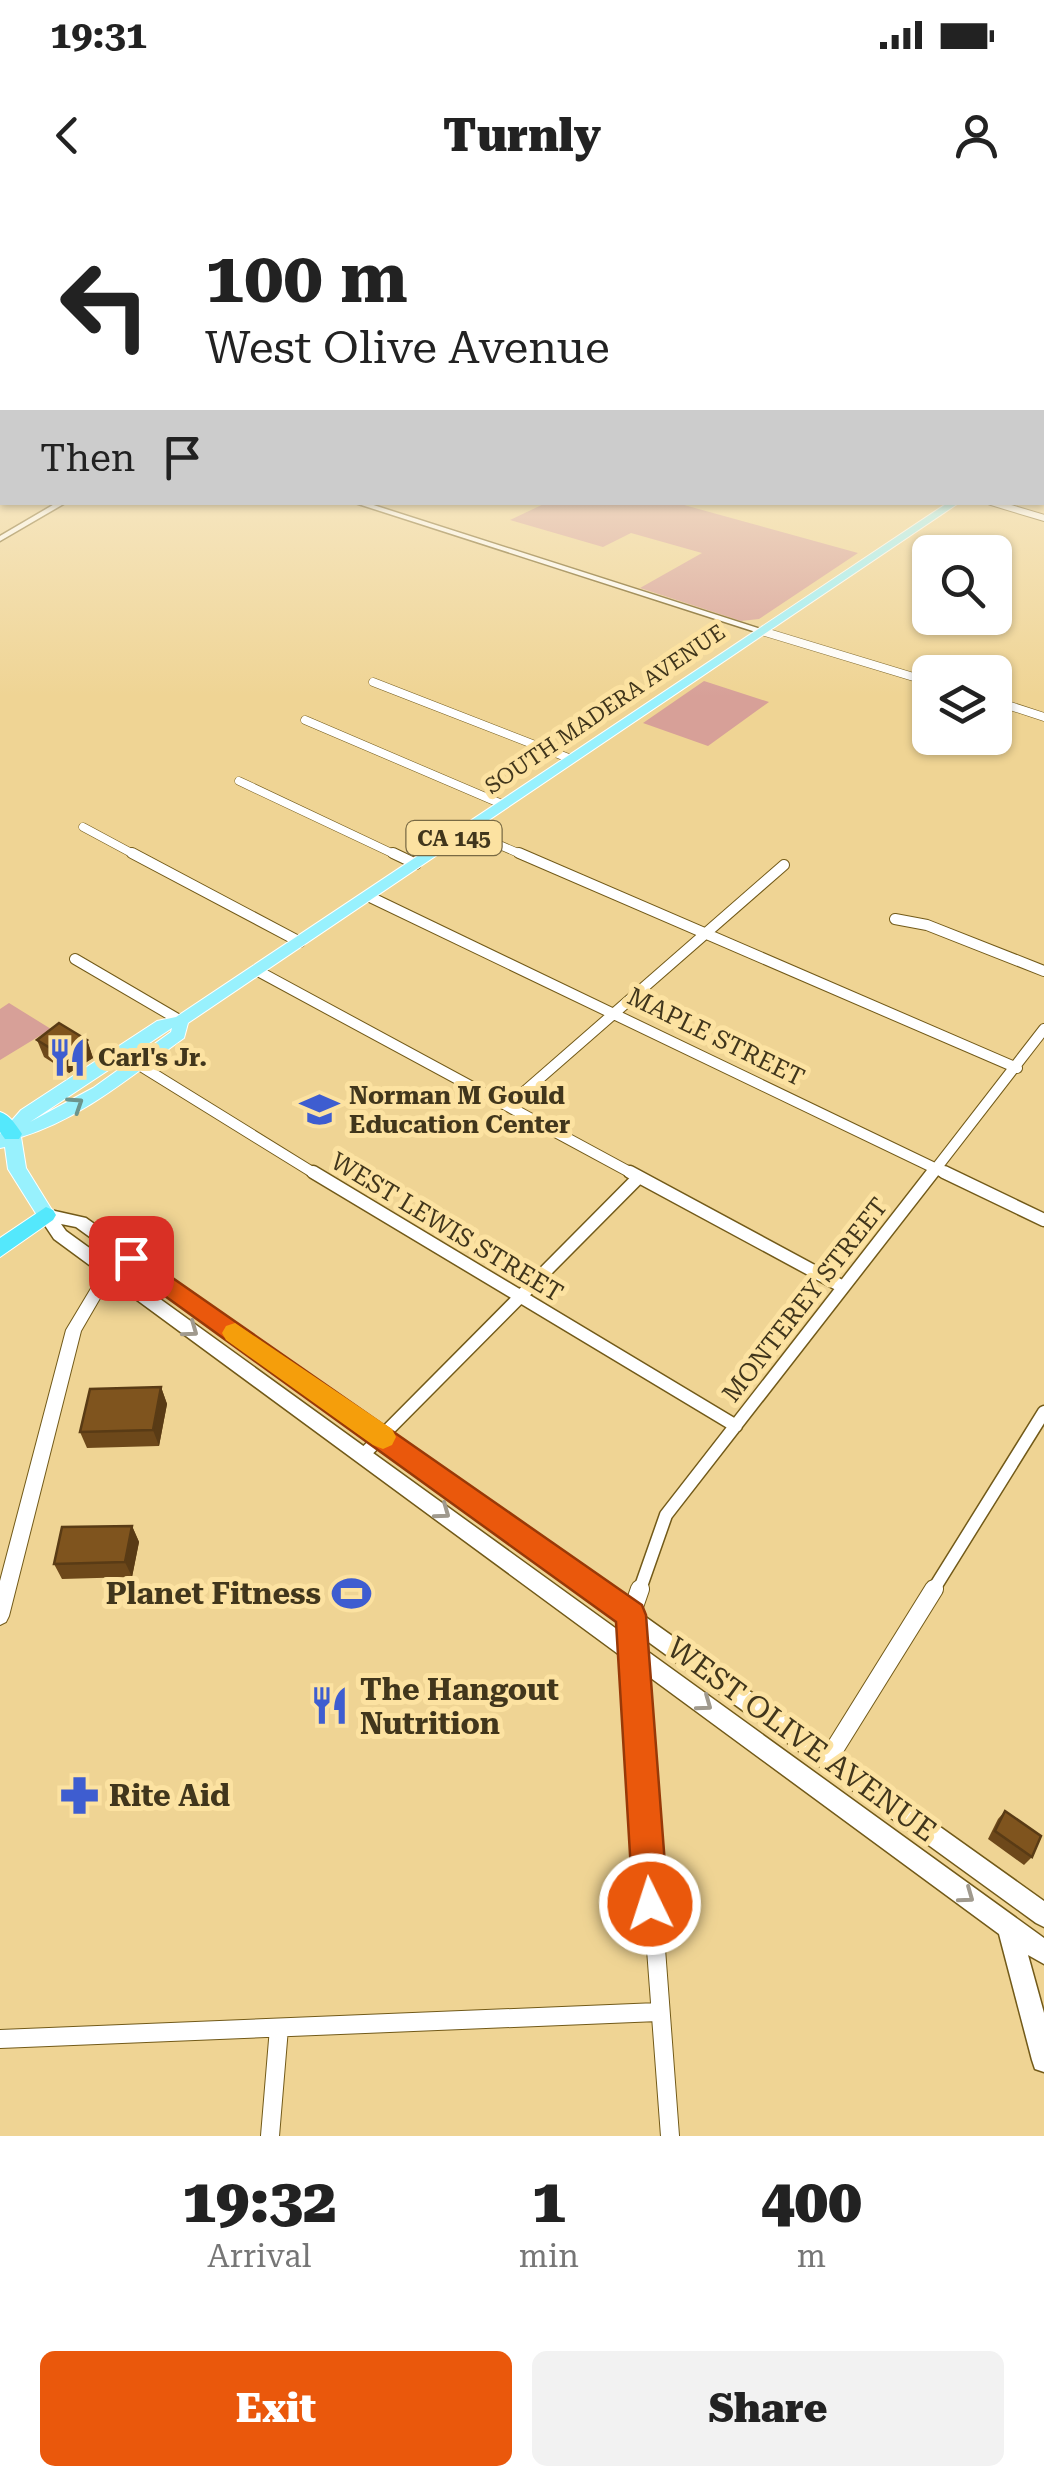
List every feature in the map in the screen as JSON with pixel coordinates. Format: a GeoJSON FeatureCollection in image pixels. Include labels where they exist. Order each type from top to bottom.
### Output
{"type":"FeatureCollection","features":[{"type":"Feature","properties":{"kind":"highway"},"geometry":{"type":"LineString","coordinates":[[0,1249],[46,1216]]}},
{"type":"Feature","properties":{"kind":"main road"},"geometry":{"type":"LineString","coordinates":[[0,539],[41,515]]}},
{"type":"Feature","properties":{"kind":"main road"},"geometry":{"type":"LineString","coordinates":[[397,515],[762,631]]}},
{"type":"Feature","properties":{"kind":"main road","name":"SOUTH MADERA AVENUE"},"geometry":{"type":"LineString","coordinates":[[4,1132],[163,1024],[181,1022],[936,515]]}},
{"type":"Feature","properties":{"kind":"main road","name":"SOUTH MADERA AVENUE"},"geometry":{"type":"LineString","coordinates":[[4,1132],[39,1128],[178,1034],[181,1022]]}},
{"type":"Feature","properties":{"kind":"main road","name":"WEST OLIVE AVENUE"},"geometry":{"type":"LineString","coordinates":[[4,1132],[24,1184],[60,1234],[1044,1952]]}},
{"type":"Feature","properties":{"kind":"main road"},"geometry":{"type":"LineString","coordinates":[[0,1172],[24,1184]]}},
{"type":"Feature","properties":{"kind":"main road","name":"WEST OLIVE AVENUE"},"geometry":{"type":"LineString","coordinates":[[46,1216],[80,1222],[1044,1914]]}},
{"type":"Feature","properties":{"kind":"main road"},"geometry":{"type":"LineString","coordinates":[[1009,1926],[1044,2060]]}},
{"type":"Feature","properties":{"kind":"street"},"geometry":{"type":"LineString","coordinates":[[762,631],[912,677]]}},
{"type":"Feature","properties":{"kind":"street"},"geometry":{"type":"LineString","coordinates":[[373,682],[571,760]]}},
{"type":"Feature","properties":{"kind":"street"},"geometry":{"type":"LineString","coordinates":[[1012,707],[1044,716]]}},
{"type":"Feature","properties":{"kind":"street"},"geometry":{"type":"LineString","coordinates":[[306,720],[504,804]]}},
{"type":"Feature","properties":{"kind":"street"},"geometry":{"type":"LineString","coordinates":[[239,781],[416,864]]}},
{"type":"Feature","properties":{"kind":"street"},"geometry":{"type":"LineString","coordinates":[[83,827],[300,942]]}},
{"type":"Feature","properties":{"kind":"street"},"geometry":{"type":"LineString","coordinates":[[465,830],[1017,1068]]}},
{"type":"Feature","properties":{"kind":"street"},"geometry":{"type":"LineString","coordinates":[[508,1106],[784,865]]}},
{"type":"Feature","properties":{"kind":"street","name":"MAPLE STREET"},"geometry":{"type":"LineString","coordinates":[[368,896],[1044,1220]]}},
{"type":"Feature","properties":{"kind":"street"},"geometry":{"type":"LineString","coordinates":[[894,920],[927,926],[1044,971]]}},
{"type":"Feature","properties":{"kind":"street"},"geometry":{"type":"LineString","coordinates":[[75,959],[181,1022]]}},
{"type":"Feature","properties":{"kind":"street"},"geometry":{"type":"LineString","coordinates":[[256,970],[843,1288]]}},
{"type":"Feature","properties":{"kind":"street","name":"MONTEREY STREET"},"geometry":{"type":"LineString","coordinates":[[631,1615],[666,1515],[1044,1029]]}},
{"type":"Feature","properties":{"kind":"street","name":"WEST LEWIS STREET"},"geometry":{"type":"LineString","coordinates":[[136,1063],[520,1299],[736,1426]]}},
{"type":"Feature","properties":{"kind":"street"},"geometry":{"type":"LineString","coordinates":[[364,1454],[639,1178]]}},
{"type":"Feature","properties":{"kind":"street"},"geometry":{"type":"LineString","coordinates":[[0,1616],[74,1330],[83,1310],[112,1273],[131,1258]]}},
{"type":"Feature","properties":{"kind":"street"},"geometry":{"type":"LineString","coordinates":[[828,1761],[1044,1412]]}},
{"type":"Feature","properties":{"kind":"street"},"geometry":{"type":"LineString","coordinates":[[631,1615],[670,2136]]}},
{"type":"Feature","properties":{"kind":"street"},"geometry":{"type":"LineString","coordinates":[[0,2039],[658,2012]]}},
{"type":"Feature","properties":{"kind":"street"},"geometry":{"type":"LineString","coordinates":[[270,2136],[279,2028]]}},
{"type":"Feature","properties":{"kind":"shaded area"},"geometry":{"type":"Polygon","coordinates":[[[520,515],[722,515],[858,553],[759,619],[741,621],[640,588],[702,553],[631,533],[603,547],[510,520],[520,515]]]}},
{"type":"Feature","properties":{"kind":"shaded area"},"geometry":{"type":"Polygon","coordinates":[[[704,681],[769,702],[708,746],[643,723],[704,681]]]}},
{"type":"Feature","properties":{"kind":"shaded area"},"geometry":{"type":"Polygon","coordinates":[[[9,1003],[51,1029],[0,1060],[0,1009],[9,1003]]]}},
{"type":"Feature","properties":{"kind":"building"},"geometry":{"type":"Polygon","coordinates":[[[59,1023],[87,1040],[63,1056],[37,1040],[59,1023]]]}},
{"type":"Feature","properties":{"kind":"building"},"geometry":{"type":"Polygon","coordinates":[[[161,1387],[153,1430],[80,1432],[90,1389],[161,1387]]]}},
{"type":"Feature","properties":{"kind":"building"},"geometry":{"type":"Polygon","coordinates":[[[132,1526],[125,1562],[54,1564],[62,1527],[132,1526]]]}},
{"type":"Feature","properties":{"kind":"building"},"geometry":{"type":"Polygon","coordinates":[[[1005,1811],[1041,1836],[1032,1857],[995,1831],[1005,1811]]]}},
{"type":"Feature","properties":{"kind":"slow traffic"},"geometry":{"type":"LineString","coordinates":[[235,1333],[383,1437]]}},
{"type":"Feature","properties":{"kind":"place","name":"Carl's Jr."},"geometry":{"type":"Point","coordinates":[68,1057]}},
{"type":"Feature","properties":{"kind":"place","name":"Norman M Gould Education Center"},"geometry":{"type":"Point","coordinates":[319,1109]}},
{"type":"Feature","properties":{"kind":"place","name":"Planet Fitness"},"geometry":{"type":"Point","coordinates":[351,1593]}},
{"type":"Feature","properties":{"kind":"place","name":"The Hangout Nutrition"},"geometry":{"type":"Point","coordinates":[330,1706]}},
{"type":"Feature","properties":{"kind":"place","name":"Rite Aid"},"geometry":{"type":"Point","coordinates":[79,1795]}},
{"type":"Feature","properties":{"kind":"route"},"geometry":{"type":"LineString","coordinates":[[131,1258],[631,1615],[650,1904]]}}]}
